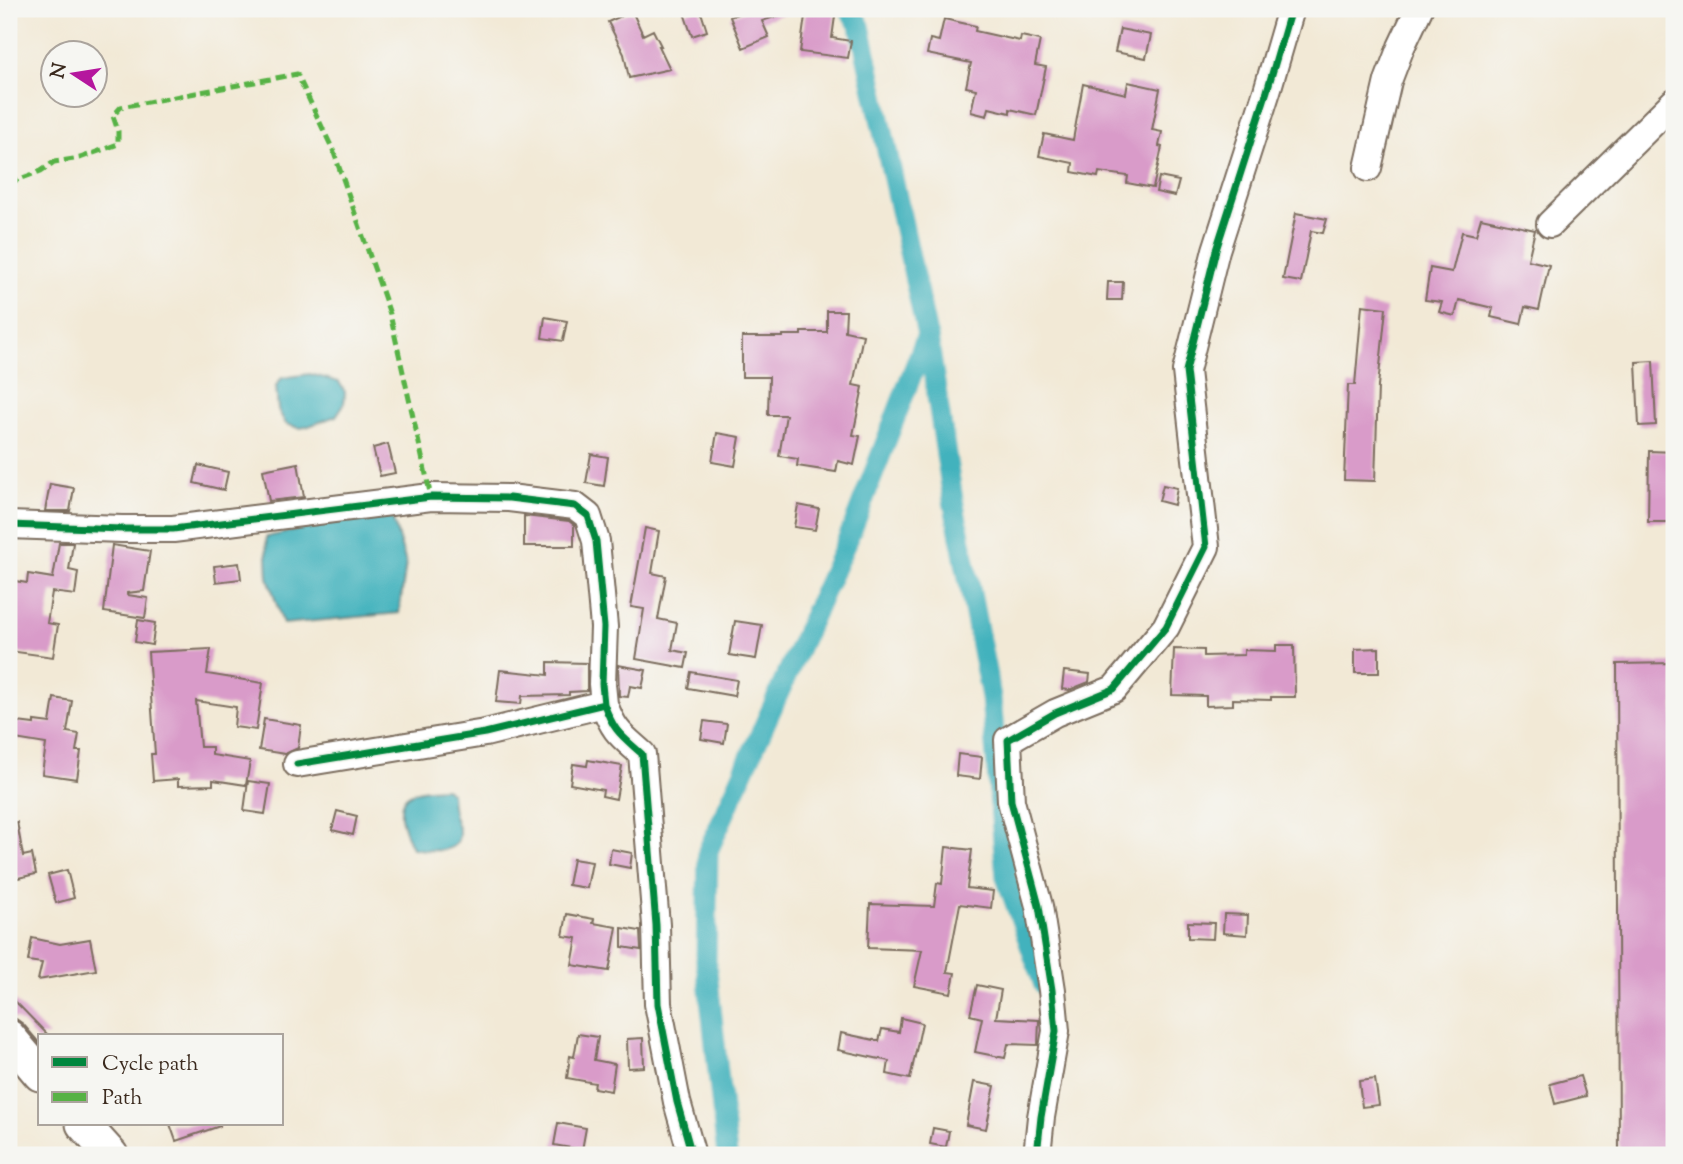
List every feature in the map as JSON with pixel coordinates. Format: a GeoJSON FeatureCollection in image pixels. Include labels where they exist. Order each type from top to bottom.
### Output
{"type":"FeatureCollection","features":[{"type":"Feature","properties":{"kind":"main road"},"geometry":{"type":"LineString","coordinates":[[9,1037],[38,1072]]}},
{"type":"Feature","properties":{"kind":"main road"},"geometry":{"type":"LineString","coordinates":[[85,1126],[111,1155]]}},
{"type":"Feature","properties":{"kind":"street"},"geometry":{"type":"LineString","coordinates":[[1037,1155],[1056,1031],[1039,906],[1011,801],[1008,740],[1055,713],[1114,689],[1166,627],[1206,547],[1186,371],[1216,250],[1291,9]]}},
{"type":"Feature","properties":{"kind":"street"},"geometry":{"type":"LineString","coordinates":[[1368,167],[1388,81],[1419,9]]}},
{"type":"Feature","properties":{"kind":"street"},"geometry":{"type":"LineString","coordinates":[[1550,224],[1674,102]]}},
{"type":"Feature","properties":{"kind":"street"},"geometry":{"type":"LineString","coordinates":[[9,525],[173,529],[431,497],[509,498],[575,506],[588,516],[596,541],[604,627],[604,704],[616,730],[642,754],[656,925],[658,1004],[677,1102],[692,1155]]}},
{"type":"Feature","properties":{"kind":"street"},"geometry":{"type":"LineString","coordinates":[[297,764],[485,733],[604,704]]}},
{"type":"Feature","properties":{"kind":"water"},"geometry":{"type":"Polygon","coordinates":[[[310,374],[339,382],[345,392],[344,404],[336,416],[306,427],[286,424],[278,410],[276,386],[282,378],[310,374]]]}},
{"type":"Feature","properties":{"kind":"water"},"geometry":{"type":"Polygon","coordinates":[[[390,510],[406,563],[399,613],[283,624],[268,577],[266,537],[390,510]]]}},
{"type":"Feature","properties":{"kind":"water"},"geometry":{"type":"Polygon","coordinates":[[[445,788],[451,793],[459,830],[458,840],[448,849],[412,848],[402,819],[402,803],[416,791],[445,788]]]}},
{"type":"Feature","properties":{"kind":"building"},"geometry":{"type":"Polygon","coordinates":[[[700,9],[707,31],[692,36],[684,13],[700,9]]]}},
{"type":"Feature","properties":{"kind":"building"},"geometry":{"type":"Polygon","coordinates":[[[749,9],[789,9],[790,12],[762,21],[769,37],[743,48],[730,17],[749,9]]]}},
{"type":"Feature","properties":{"kind":"building"},"geometry":{"type":"Polygon","coordinates":[[[806,9],[836,9],[832,38],[851,41],[848,58],[800,52],[806,9]]]}},
{"type":"Feature","properties":{"kind":"building"},"geometry":{"type":"Polygon","coordinates":[[[632,11],[643,35],[653,30],[670,69],[629,78],[624,54],[608,22],[632,11]]]}},
{"type":"Feature","properties":{"kind":"building"},"geometry":{"type":"Polygon","coordinates":[[[944,19],[976,26],[975,31],[1020,41],[1021,36],[1040,40],[1035,65],[1046,67],[1036,115],[1010,109],[1010,113],[989,108],[987,116],[971,112],[976,89],[966,87],[971,63],[927,54],[930,39],[939,41],[944,19]]]}},
{"type":"Feature","properties":{"kind":"building"},"geometry":{"type":"Polygon","coordinates":[[[1120,29],[1151,35],[1146,58],[1115,52],[1120,29]]]}},
{"type":"Feature","properties":{"kind":"building"},"geometry":{"type":"Polygon","coordinates":[[[1128,82],[1160,89],[1152,130],[1162,132],[1159,146],[1162,147],[1153,188],[1127,183],[1128,176],[1099,172],[1098,177],[1072,172],[1073,163],[1039,156],[1044,134],[1073,140],[1083,84],[1126,94],[1128,82]]]}},
{"type":"Feature","properties":{"kind":"building"},"geometry":{"type":"Polygon","coordinates":[[[1159,177],[1179,181],[1175,196],[1156,192],[1159,177]]]}},
{"type":"Feature","properties":{"kind":"building"},"geometry":{"type":"Polygon","coordinates":[[[1296,213],[1327,219],[1323,233],[1311,231],[1301,282],[1283,279],[1296,213]]]}},
{"type":"Feature","properties":{"kind":"building"},"geometry":{"type":"Polygon","coordinates":[[[1481,218],[1535,230],[1528,260],[1549,265],[1539,310],[1525,307],[1521,324],[1491,317],[1493,308],[1459,300],[1455,316],[1439,312],[1442,302],[1425,300],[1430,268],[1452,272],[1462,232],[1476,235],[1481,218]]]}},
{"type":"Feature","properties":{"kind":"building"},"geometry":{"type":"Polygon","coordinates":[[[1108,282],[1123,282],[1122,300],[1107,300],[1108,282]]]}},
{"type":"Feature","properties":{"kind":"building"},"geometry":{"type":"Polygon","coordinates":[[[1362,305],[1386,308],[1378,386],[1375,481],[1344,480],[1348,385],[1355,385],[1362,305]]]}},
{"type":"Feature","properties":{"kind":"building"},"geometry":{"type":"Polygon","coordinates":[[[827,311],[846,311],[845,331],[863,335],[853,385],[863,387],[853,435],[860,436],[854,465],[838,461],[836,472],[797,466],[798,459],[779,456],[786,415],[768,415],[769,377],[742,377],[742,337],[783,337],[801,335],[801,332],[827,332],[827,311]]]}},
{"type":"Feature","properties":{"kind":"building"},"geometry":{"type":"Polygon","coordinates":[[[545,317],[567,321],[563,341],[542,338],[545,317]]]}},
{"type":"Feature","properties":{"kind":"building"},"geometry":{"type":"Polygon","coordinates":[[[1653,361],[1656,425],[1639,426],[1636,362],[1653,361]]]}},
{"type":"Feature","properties":{"kind":"building"},"geometry":{"type":"Polygon","coordinates":[[[717,433],[740,437],[735,466],[712,462],[717,433]]]}},
{"type":"Feature","properties":{"kind":"building"},"geometry":{"type":"Polygon","coordinates":[[[388,444],[395,473],[380,476],[373,448],[388,444]]]}},
{"type":"Feature","properties":{"kind":"building"},"geometry":{"type":"Polygon","coordinates":[[[1649,451],[1674,452],[1674,522],[1648,522],[1649,451]]]}},
{"type":"Feature","properties":{"kind":"building"},"geometry":{"type":"Polygon","coordinates":[[[591,454],[608,457],[604,486],[586,483],[591,454]]]}},
{"type":"Feature","properties":{"kind":"building"},"geometry":{"type":"Polygon","coordinates":[[[298,463],[304,497],[269,501],[263,470],[298,463]]]}},
{"type":"Feature","properties":{"kind":"building"},"geometry":{"type":"Polygon","coordinates":[[[198,465],[228,472],[224,490],[194,483],[198,465]]]}},
{"type":"Feature","properties":{"kind":"building"},"geometry":{"type":"Polygon","coordinates":[[[50,484],[74,488],[70,511],[45,511],[50,484]]]}},
{"type":"Feature","properties":{"kind":"building"},"geometry":{"type":"Polygon","coordinates":[[[1163,485],[1177,488],[1174,505],[1159,501],[1163,485]]]}},
{"type":"Feature","properties":{"kind":"building"},"geometry":{"type":"Polygon","coordinates":[[[798,505],[819,509],[815,530],[794,527],[798,505]]]}},
{"type":"Feature","properties":{"kind":"building"},"geometry":{"type":"Polygon","coordinates":[[[524,516],[569,521],[574,525],[574,546],[524,546],[524,516]]]}},
{"type":"Feature","properties":{"kind":"building"},"geometry":{"type":"Polygon","coordinates":[[[645,528],[659,531],[652,573],[666,576],[658,619],[677,623],[672,650],[688,653],[685,668],[636,659],[644,609],[631,607],[645,528]]]}},
{"type":"Feature","properties":{"kind":"building"},"geometry":{"type":"Polygon","coordinates":[[[59,543],[73,543],[69,570],[78,572],[75,595],[52,592],[47,623],[58,625],[53,657],[9,651],[9,580],[27,583],[28,574],[53,578],[59,543]]]}},
{"type":"Feature","properties":{"kind":"building"},"geometry":{"type":"Polygon","coordinates":[[[112,545],[150,551],[144,591],[127,593],[148,598],[145,618],[104,612],[112,545]]]}},
{"type":"Feature","properties":{"kind":"building"},"geometry":{"type":"Polygon","coordinates":[[[239,563],[241,579],[216,582],[214,566],[239,563]]]}},
{"type":"Feature","properties":{"kind":"building"},"geometry":{"type":"Polygon","coordinates":[[[138,620],[155,623],[152,645],[135,642],[138,620]]]}},
{"type":"Feature","properties":{"kind":"building"},"geometry":{"type":"Polygon","coordinates":[[[735,621],[762,625],[756,659],[729,655],[735,621]]]}},
{"type":"Feature","properties":{"kind":"building"},"geometry":{"type":"Polygon","coordinates":[[[1276,645],[1294,645],[1295,697],[1271,697],[1271,700],[1233,699],[1233,705],[1206,706],[1206,696],[1172,695],[1174,649],[1204,650],[1204,656],[1244,655],[1244,650],[1276,651],[1276,645]]]}},
{"type":"Feature","properties":{"kind":"building"},"geometry":{"type":"Polygon","coordinates":[[[1379,648],[1379,673],[1355,673],[1355,649],[1379,648]]]}},
{"type":"Feature","properties":{"kind":"building"},"geometry":{"type":"Polygon","coordinates":[[[211,649],[207,674],[263,683],[256,730],[234,727],[236,707],[196,701],[200,747],[212,747],[212,755],[250,761],[246,785],[213,780],[213,785],[178,786],[178,779],[153,781],[151,754],[155,754],[148,652],[211,649]]]}},
{"type":"Feature","properties":{"kind":"building"},"geometry":{"type":"Polygon","coordinates":[[[548,662],[587,663],[587,691],[569,692],[569,695],[522,696],[521,704],[496,702],[500,670],[548,675],[548,662]]]}},
{"type":"Feature","properties":{"kind":"building"},"geometry":{"type":"Polygon","coordinates":[[[1674,663],[1674,1155],[1619,1155],[1617,664],[1674,663]]]}},
{"type":"Feature","properties":{"kind":"building"},"geometry":{"type":"Polygon","coordinates":[[[618,665],[646,670],[642,688],[630,686],[628,697],[619,696],[618,665]]]}},
{"type":"Feature","properties":{"kind":"building"},"geometry":{"type":"Polygon","coordinates":[[[1064,671],[1090,674],[1089,682],[1069,690],[1062,689],[1064,671]]]}},
{"type":"Feature","properties":{"kind":"building"},"geometry":{"type":"Polygon","coordinates":[[[691,672],[737,680],[734,696],[688,688],[691,672]]]}},
{"type":"Feature","properties":{"kind":"building"},"geometry":{"type":"Polygon","coordinates":[[[54,698],[72,701],[67,732],[79,734],[76,751],[81,751],[77,779],[42,774],[46,744],[9,738],[10,721],[50,723],[54,698]]]}},
{"type":"Feature","properties":{"kind":"building"},"geometry":{"type":"Polygon","coordinates":[[[264,719],[301,725],[298,748],[285,754],[259,750],[264,719]]]}},
{"type":"Feature","properties":{"kind":"building"},"geometry":{"type":"Polygon","coordinates":[[[704,721],[727,724],[724,743],[701,739],[704,721]]]}},
{"type":"Feature","properties":{"kind":"building"},"geometry":{"type":"Polygon","coordinates":[[[958,754],[982,757],[980,779],[956,776],[958,754]]]}},
{"type":"Feature","properties":{"kind":"building"},"geometry":{"type":"Polygon","coordinates":[[[588,760],[622,766],[616,799],[602,796],[603,790],[570,784],[573,764],[587,766],[588,760]]]}},
{"type":"Feature","properties":{"kind":"building"},"geometry":{"type":"Polygon","coordinates":[[[248,781],[270,784],[265,814],[244,811],[248,781]]]}},
{"type":"Feature","properties":{"kind":"building"},"geometry":{"type":"Polygon","coordinates":[[[337,811],[357,816],[353,835],[332,830],[337,811]]]}},
{"type":"Feature","properties":{"kind":"building"},"geometry":{"type":"Polygon","coordinates":[[[17,822],[23,856],[32,854],[36,874],[9,880],[9,823],[17,822]]]}},
{"type":"Feature","properties":{"kind":"building"},"geometry":{"type":"Polygon","coordinates":[[[946,847],[972,850],[967,888],[993,891],[991,908],[960,904],[947,972],[955,973],[951,993],[914,986],[922,950],[868,948],[870,904],[934,906],[937,883],[942,884],[946,847]]]}},
{"type":"Feature","properties":{"kind":"building"},"geometry":{"type":"Polygon","coordinates":[[[611,849],[632,853],[630,868],[609,864],[611,849]]]}},
{"type":"Feature","properties":{"kind":"building"},"geometry":{"type":"Polygon","coordinates":[[[573,859],[592,862],[587,888],[568,885],[573,859]]]}},
{"type":"Feature","properties":{"kind":"building"},"geometry":{"type":"Polygon","coordinates":[[[67,870],[74,898],[56,903],[48,875],[67,870]]]}},
{"type":"Feature","properties":{"kind":"building"},"geometry":{"type":"Polygon","coordinates":[[[567,914],[594,919],[593,923],[617,927],[609,971],[572,965],[577,938],[563,936],[567,914]]]}},
{"type":"Feature","properties":{"kind":"building"},"geometry":{"type":"Polygon","coordinates":[[[1224,914],[1248,915],[1247,935],[1223,933],[1224,914]]]}},
{"type":"Feature","properties":{"kind":"building"},"geometry":{"type":"Polygon","coordinates":[[[1188,922],[1214,923],[1213,939],[1188,938],[1188,922]]]}},
{"type":"Feature","properties":{"kind":"building"},"geometry":{"type":"Polygon","coordinates":[[[622,928],[640,931],[641,950],[622,947],[622,928]]]}},
{"type":"Feature","properties":{"kind":"building"},"geometry":{"type":"Polygon","coordinates":[[[32,938],[60,944],[90,939],[96,970],[38,980],[42,963],[28,961],[32,938]]]}},
{"type":"Feature","properties":{"kind":"building"},"geometry":{"type":"Polygon","coordinates":[[[977,985],[1001,990],[996,1018],[1039,1020],[1038,1045],[1008,1044],[1005,1058],[975,1052],[982,1018],[970,1015],[977,985]]]}},
{"type":"Feature","properties":{"kind":"building"},"geometry":{"type":"Polygon","coordinates":[[[9,995],[47,1034],[38,1034],[38,1042],[23,1024],[9,1018],[9,995]]]}},
{"type":"Feature","properties":{"kind":"building"},"geometry":{"type":"Polygon","coordinates":[[[901,1018],[922,1023],[910,1079],[887,1074],[889,1061],[838,1050],[841,1033],[879,1041],[882,1029],[899,1032],[901,1018]]]}},
{"type":"Feature","properties":{"kind":"building"},"geometry":{"type":"Polygon","coordinates":[[[578,1034],[598,1037],[594,1060],[615,1064],[611,1091],[594,1088],[595,1083],[567,1078],[570,1056],[574,1057],[578,1034]]]}},
{"type":"Feature","properties":{"kind":"building"},"geometry":{"type":"Polygon","coordinates":[[[643,1038],[644,1067],[628,1068],[627,1039],[643,1038]]]}},
{"type":"Feature","properties":{"kind":"building"},"geometry":{"type":"Polygon","coordinates":[[[1580,1076],[1586,1096],[1555,1104],[1550,1084],[1580,1076]]]}},
{"type":"Feature","properties":{"kind":"building"},"geometry":{"type":"Polygon","coordinates":[[[1375,1079],[1379,1105],[1362,1107],[1359,1081],[1375,1079]]]}},
{"type":"Feature","properties":{"kind":"building"},"geometry":{"type":"Polygon","coordinates":[[[974,1082],[995,1086],[986,1129],[966,1125],[974,1082]]]}},
{"type":"Feature","properties":{"kind":"building"},"geometry":{"type":"Polygon","coordinates":[[[558,1123],[586,1128],[582,1150],[554,1145],[558,1123]]]}},
{"type":"Feature","properties":{"kind":"building"},"geometry":{"type":"Polygon","coordinates":[[[171,1126],[220,1126],[176,1141],[171,1126]]]}},
{"type":"Feature","properties":{"kind":"building"},"geometry":{"type":"Polygon","coordinates":[[[933,1128],[949,1131],[946,1147],[930,1144],[933,1128]]]}},
{"type":"Feature","properties":{"kind":"waterway"},"geometry":{"type":"LineString","coordinates":[[727,1155],[706,961],[708,851],[853,527],[927,335],[860,26],[849,9]]}},
{"type":"Feature","properties":{"kind":"waterway"},"geometry":{"type":"LineString","coordinates":[[928,337],[953,500],[991,697],[1006,877],[1044,985]]}},
{"type":"Feature","properties":{"kind":"marked path"},"geometry":{"type":"LineString","coordinates":[[9,183],[41,171],[54,162],[80,158],[118,144],[118,131],[113,116],[121,107],[297,74],[333,150],[390,314],[431,497]]}},
{"type":"Feature","properties":{"kind":"cycle path"},"geometry":{"type":"LineString","coordinates":[[1037,1155],[1056,1031],[1039,906],[1011,801],[1008,740],[1055,713],[1114,689],[1166,627],[1206,547],[1186,371],[1216,250],[1291,9]]}},
{"type":"Feature","properties":{"kind":"cycle path"},"geometry":{"type":"LineString","coordinates":[[9,525],[173,529],[431,497],[509,498],[575,506],[588,516],[596,541],[604,627],[604,704]]}},
{"type":"Feature","properties":{"kind":"cycle path"},"geometry":{"type":"LineString","coordinates":[[297,764],[485,733],[604,704],[619,732],[642,754],[656,925],[658,1004],[677,1102],[692,1155]]}}]}
